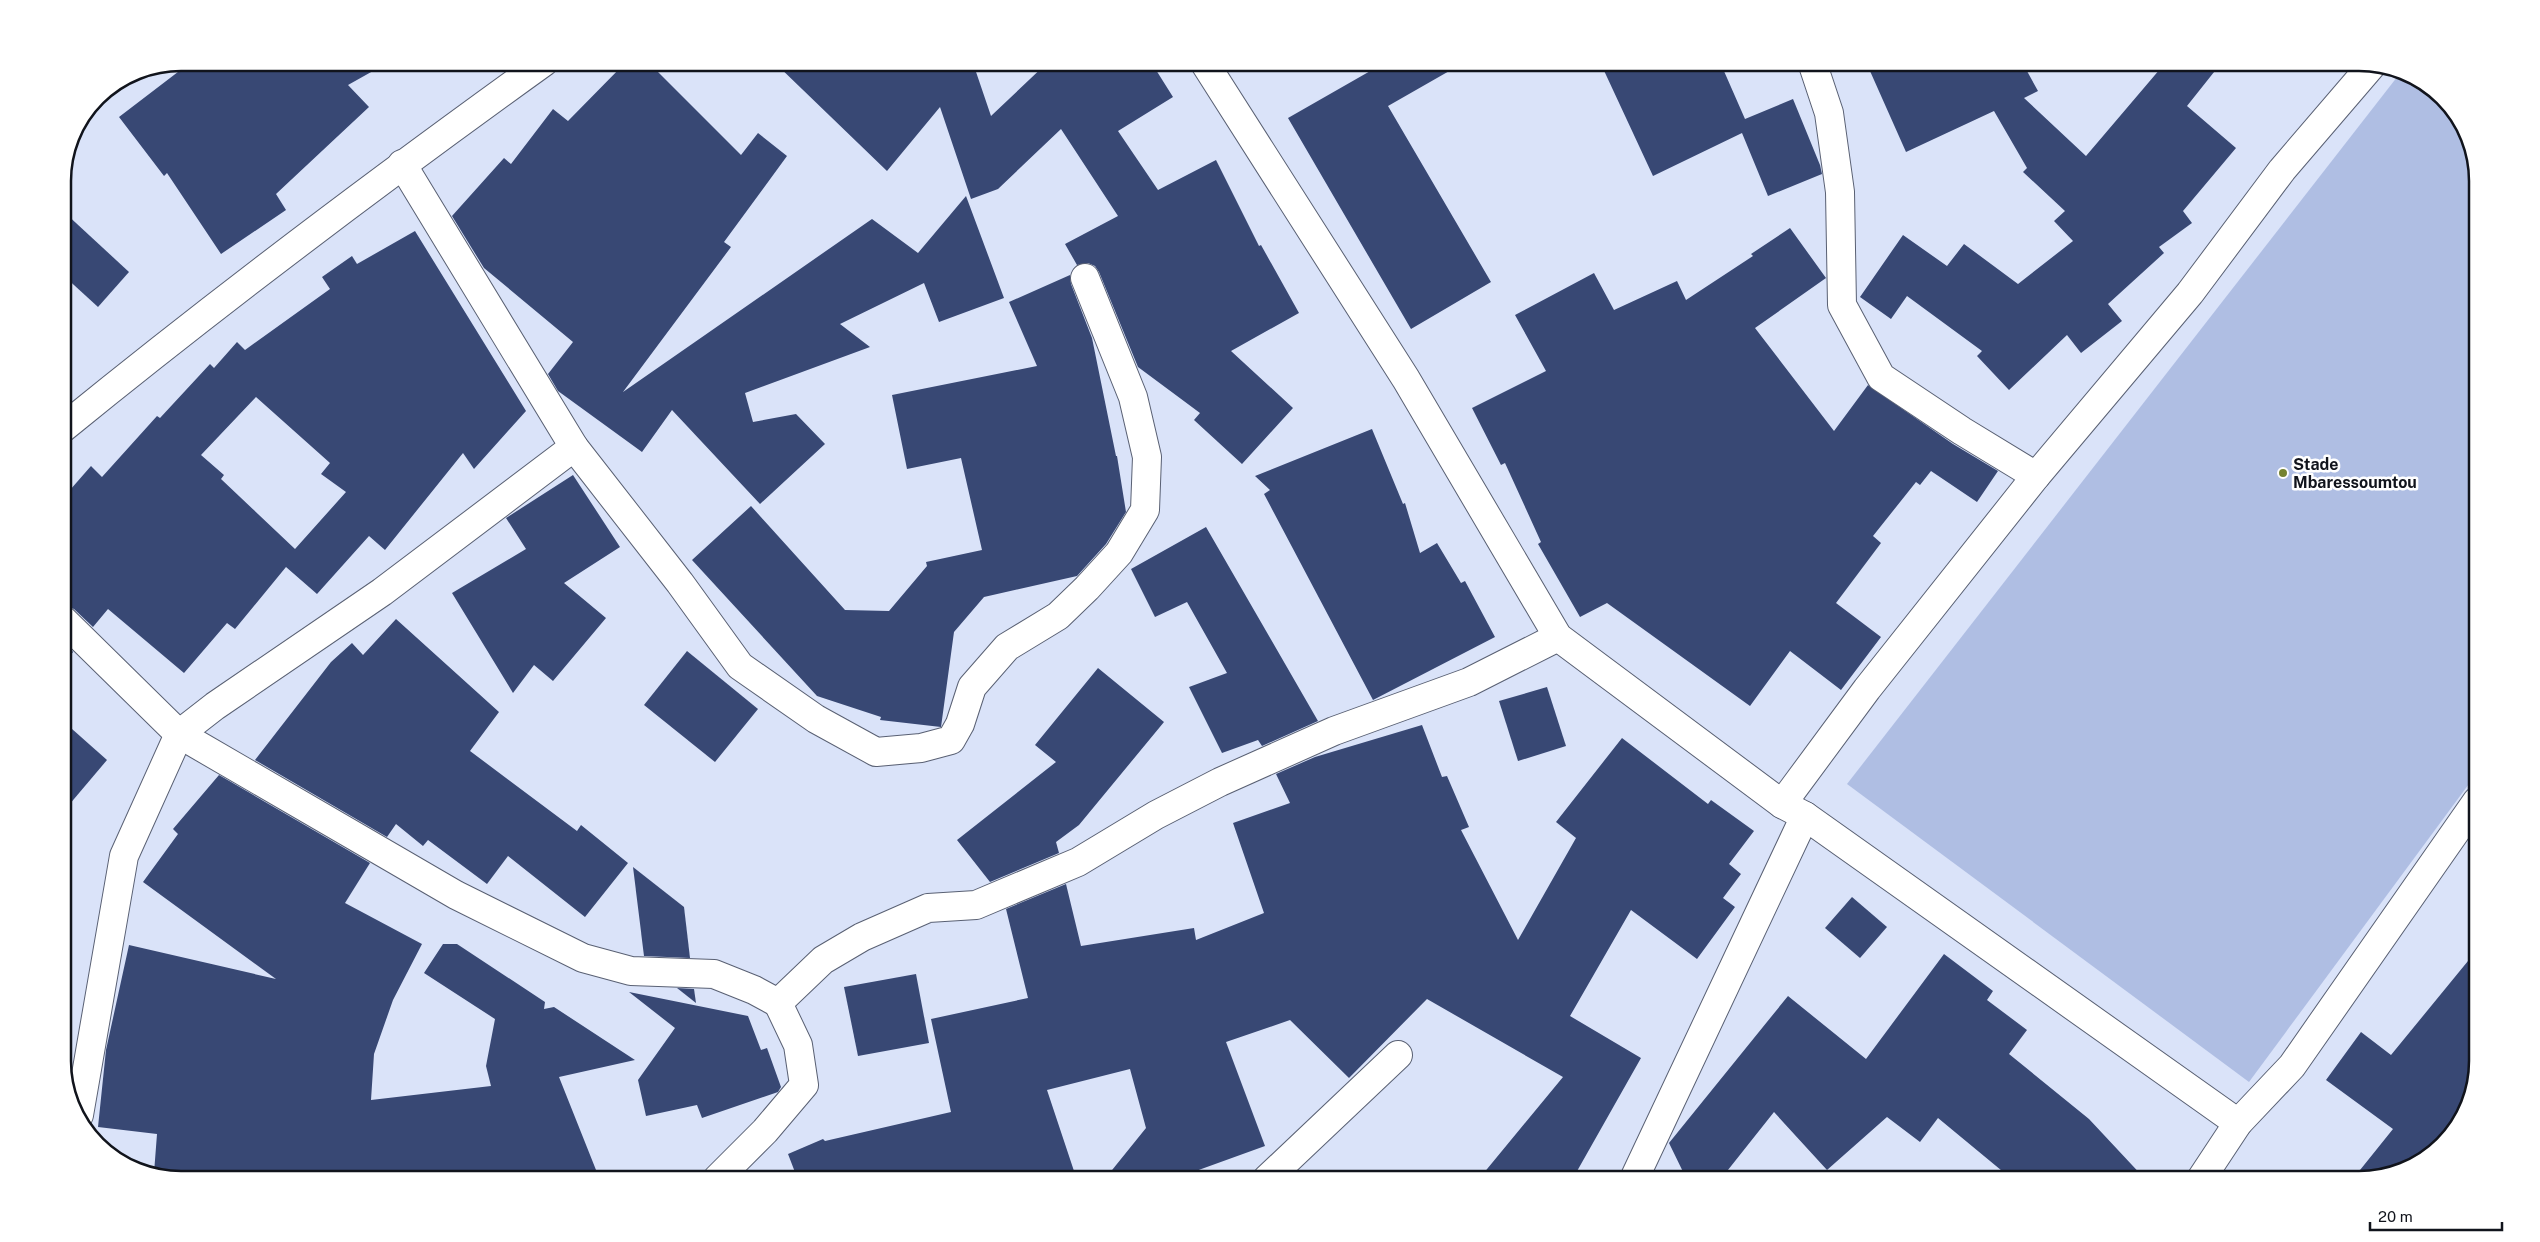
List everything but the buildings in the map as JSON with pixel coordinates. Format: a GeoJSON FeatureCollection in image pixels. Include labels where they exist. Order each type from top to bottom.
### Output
{"type":"FeatureCollection","features":[{"type":"Feature","properties":{"kind":"street"},"geometry":{"type":"LineString","coordinates":[[71,421],[168,342],[402,164],[531,71]]}},
{"type":"Feature","properties":{"kind":"street"},"geometry":{"type":"LineString","coordinates":[[1210,71],[1406,379],[1558,637],[1793,810],[2238,1123]]}},
{"type":"Feature","properties":{"kind":"street"},"geometry":{"type":"LineString","coordinates":[[1815,71],[1829,113],[1840,192],[1842,305],[1881,377],[1962,431],[2036,476]]}},
{"type":"Feature","properties":{"kind":"street"},"geometry":{"type":"LineString","coordinates":[[1638,1171],[1793,810],[1867,688],[2036,476],[2190,292],[2282,170],[2367,71]]}},
{"type":"Feature","properties":{"kind":"street"},"geometry":{"type":"LineString","coordinates":[[402,164],[574,447],[680,583],[740,666],[816,719],[876,752],[921,748],[951,740],[960,724],[972,687],[1007,647],[1058,616],[1087,588],[1118,553],[1145,510],[1147,457],[1133,397],[1085,278]]}},
{"type":"Feature","properties":{"kind":"street"},"geometry":{"type":"LineString","coordinates":[[81,1104],[124,856],[179,734],[215,706],[382,592],[574,447]]}},
{"type":"Feature","properties":{"kind":"street"},"geometry":{"type":"LineString","coordinates":[[71,628],[179,734],[456,895],[583,958],[631,971],[714,974],[754,990],[778,1003],[798,1045],[804,1086],[765,1132],[726,1171]]}},
{"type":"Feature","properties":{"kind":"street"},"geometry":{"type":"LineString","coordinates":[[778,1003],[823,960],[862,937],[928,908],[976,905],[1078,862],[1156,815],[1220,782],[1334,731],[1468,682],[1558,637]]}},
{"type":"Feature","properties":{"kind":"street"},"geometry":{"type":"LineString","coordinates":[[2207,1171],[2238,1123],[2292,1066],[2469,812]]}},
{"type":"Feature","properties":{"kind":"street"},"geometry":{"type":"LineString","coordinates":[[1277,1171],[1398,1055]]}},
{"type":"Feature","properties":{"kind":"shaded area","name":"Stade Mbaressoumtou"},"geometry":{"type":"Polygon","coordinates":[[[2396,78],[2420,90],[2431,99],[2450,120],[2457,133],[2463,146],[2469,174],[2469,784],[2249,1082],[1847,784],[2396,78]]]}},
{"type":"Feature","properties":{"kind":"place","name":"Stade Mbaressoumtou"},"geometry":{"type":"Point","coordinates":[2283,473]}}]}
